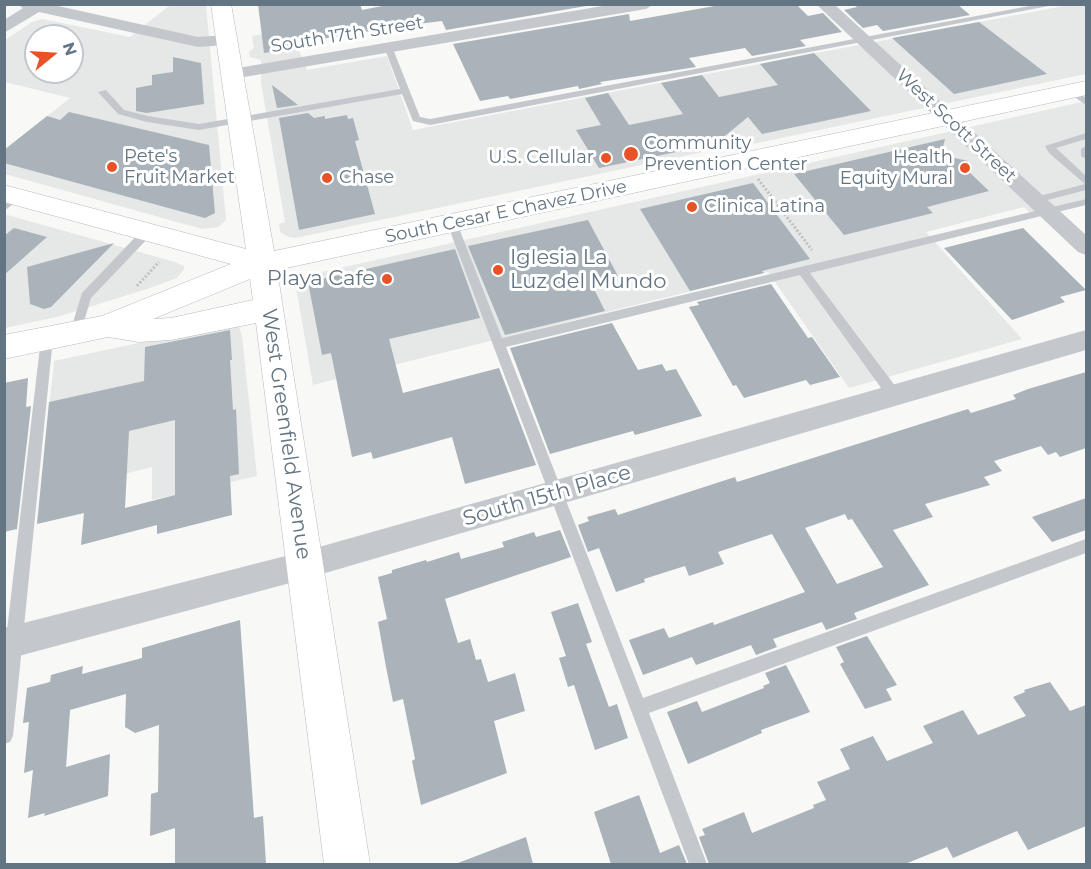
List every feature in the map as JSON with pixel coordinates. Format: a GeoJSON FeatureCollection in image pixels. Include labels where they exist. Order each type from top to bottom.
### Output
{"type":"FeatureCollection","features":[{"type":"Feature","properties":{"kind":"main road","name":"West Greenfield Avenue"},"geometry":{"type":"LineString","coordinates":[[222,5],[262,263],[347,864]]}},
{"type":"Feature","properties":{"kind":"main road","name":"South Cesar E Chavez Drive"},"geometry":{"type":"LineString","coordinates":[[4,347],[106,326],[262,263],[948,117],[1082,93]]}},
{"type":"Feature","properties":{"kind":"main road"},"geometry":{"type":"LineString","coordinates":[[9,199],[147,232],[262,263]]}},
{"type":"Feature","properties":{"kind":"main road"},"geometry":{"type":"LineString","coordinates":[[106,326],[139,331],[196,325],[251,311],[269,314]]}},
{"type":"Feature","properties":{"kind":"street","name":"South 17th Street"},"geometry":{"type":"LineString","coordinates":[[232,74],[646,4]]}},
{"type":"Feature","properties":{"kind":"street","name":"West Scott Street"},"geometry":{"type":"LineString","coordinates":[[824,4],[1086,247]]}},
{"type":"Feature","properties":{"kind":"street"},"geometry":{"type":"LineString","coordinates":[[4,28],[34,5],[198,42],[227,40]]}},
{"type":"Feature","properties":{"kind":"street","name":"South 15th Place"},"geometry":{"type":"LineString","coordinates":[[9,642],[305,565],[1086,339]]}},
{"type":"Feature","properties":{"kind":"lane"},"geometry":{"type":"LineString","coordinates":[[389,49],[416,119],[430,122],[1055,4]]}},
{"type":"Feature","properties":{"kind":"lane"},"geometry":{"type":"LineString","coordinates":[[103,92],[121,112],[147,119],[198,127],[404,91]]}},
{"type":"Feature","properties":{"kind":"lane"},"geometry":{"type":"LineString","coordinates":[[1086,136],[1050,146],[1086,181]]}},
{"type":"Feature","properties":{"kind":"lane"},"geometry":{"type":"LineString","coordinates":[[1086,149],[1086,156]]}},
{"type":"Feature","properties":{"kind":"lane"},"geometry":{"type":"LineString","coordinates":[[499,344],[824,266],[1042,206],[1086,187]]}},
{"type":"Feature","properties":{"kind":"lane"},"geometry":{"type":"LineString","coordinates":[[1042,206],[1086,202]]}},
{"type":"Feature","properties":{"kind":"lane"},"geometry":{"type":"LineString","coordinates":[[452,223],[698,864]]}},
{"type":"Feature","properties":{"kind":"lane"},"geometry":{"type":"LineString","coordinates":[[76,332],[86,296],[147,232]]}},
{"type":"Feature","properties":{"kind":"lane"},"geometry":{"type":"LineString","coordinates":[[803,271],[894,395]]}},
{"type":"Feature","properties":{"kind":"lane"},"geometry":{"type":"LineString","coordinates":[[4,736],[9,642],[47,338]]}},
{"type":"Feature","properties":{"kind":"lane"},"geometry":{"type":"LineString","coordinates":[[639,708],[1086,546]]}},
{"type":"Feature","properties":{"kind":"path"},"geometry":{"type":"LineString","coordinates":[[754,174],[824,266]]}},
{"type":"Feature","properties":{"kind":"path"},"geometry":{"type":"LineString","coordinates":[[134,290],[159,262]]}},
{"type":"Feature","properties":{"kind":"shaded area"},"geometry":{"type":"Polygon","coordinates":[[[170,5],[206,5],[226,220],[218,227],[202,229],[5,174],[5,150],[70,98],[5,82],[5,40],[24,27],[24,84],[84,84],[84,28],[130,37],[170,5]]]}},
{"type":"Feature","properties":{"kind":"shaded area"},"geometry":{"type":"Polygon","coordinates":[[[1069,5],[1086,5],[1086,74],[743,146],[742,150],[732,152],[722,148],[295,238],[280,232],[279,224],[285,222],[261,83],[261,60],[250,57],[249,52],[254,48],[252,36],[295,29],[300,53],[307,70],[387,56],[413,130],[1069,5]]]}},
{"type":"Feature","properties":{"kind":"shaded area"},"geometry":{"type":"Polygon","coordinates":[[[42,19],[66,24],[29,24],[42,19]]]}},
{"type":"Feature","properties":{"kind":"shaded area"},"geometry":{"type":"Polygon","coordinates":[[[1086,101],[1086,199],[1030,213],[1024,207],[926,232],[1022,339],[849,388],[768,272],[313,385],[296,287],[304,276],[1086,101]]]}},
{"type":"Feature","properties":{"kind":"shaded area"},"geometry":{"type":"Polygon","coordinates":[[[4,214],[175,262],[184,266],[184,269],[177,278],[150,288],[57,317],[5,328],[4,214]]]}},
{"type":"Feature","properties":{"kind":"shaded area"},"geometry":{"type":"Polygon","coordinates":[[[223,325],[239,326],[242,336],[257,476],[152,500],[152,467],[40,495],[54,361],[223,325]]]}},
{"type":"Feature","properties":{"kind":"building"},"geometry":{"type":"Polygon","coordinates":[[[258,4],[360,4],[362,10],[392,4],[598,4],[446,30],[442,21],[401,26],[297,43],[298,48],[264,53],[258,4]]]}},
{"type":"Feature","properties":{"kind":"building"},"geometry":{"type":"Polygon","coordinates":[[[726,4],[796,4],[808,16],[823,13],[842,32],[800,40],[806,46],[752,56],[745,48],[689,58],[696,67],[600,82],[602,84],[579,89],[578,86],[510,99],[508,96],[480,101],[453,44],[629,14],[630,21],[726,4]]]}},
{"type":"Feature","properties":{"kind":"building"},"geometry":{"type":"Polygon","coordinates":[[[854,4],[957,4],[970,15],[883,31],[877,25],[863,28],[844,10],[857,7],[854,4]]]}},
{"type":"Feature","properties":{"kind":"building"},"geometry":{"type":"Polygon","coordinates":[[[979,22],[1047,74],[954,94],[892,38],[979,22]]]}},
{"type":"Feature","properties":{"kind":"building"},"geometry":{"type":"Polygon","coordinates":[[[814,53],[871,111],[762,134],[748,117],[715,144],[599,168],[576,130],[601,125],[585,98],[608,93],[629,125],[683,114],[661,83],[702,75],[719,97],[778,85],[760,64],[814,53]]]}},
{"type":"Feature","properties":{"kind":"building","name":"Pete's Fruit Market"},"geometry":{"type":"Polygon","coordinates":[[[173,57],[201,63],[204,104],[147,113],[136,111],[136,88],[152,85],[152,75],[173,72],[173,57]]]}},
{"type":"Feature","properties":{"kind":"building"},"geometry":{"type":"Polygon","coordinates":[[[272,85],[298,105],[277,108],[272,85]]]}},
{"type":"Feature","properties":{"kind":"building","name":"Pete's Fruit Market"},"geometry":{"type":"Polygon","coordinates":[[[69,112],[209,145],[215,213],[205,218],[4,163],[4,150],[47,116],[60,120],[69,112]]]}},
{"type":"Feature","properties":{"kind":"building","name":"Chase"},"geometry":{"type":"Polygon","coordinates":[[[308,113],[314,118],[325,116],[325,119],[347,115],[348,119],[353,118],[359,140],[355,141],[375,214],[299,230],[279,118],[308,113]]]}},
{"type":"Feature","properties":{"kind":"building"},"geometry":{"type":"Polygon","coordinates":[[[945,139],[941,155],[968,161],[965,168],[989,191],[927,207],[933,213],[844,235],[794,174],[945,139]]]}},
{"type":"Feature","properties":{"kind":"building"},"geometry":{"type":"Polygon","coordinates":[[[753,183],[810,259],[690,291],[640,209],[753,183]]]}},
{"type":"Feature","properties":{"kind":"building"},"geometry":{"type":"Polygon","coordinates":[[[588,220],[618,276],[591,283],[605,311],[505,335],[468,246],[588,220]]]}},
{"type":"Feature","properties":{"kind":"building"},"geometry":{"type":"Polygon","coordinates":[[[14,228],[47,237],[4,275],[4,236],[14,228]]]}},
{"type":"Feature","properties":{"kind":"building"},"geometry":{"type":"Polygon","coordinates":[[[1023,228],[1086,290],[1060,297],[1065,302],[1012,320],[944,248],[1023,228]]]}},
{"type":"Feature","properties":{"kind":"building"},"geometry":{"type":"Polygon","coordinates":[[[114,243],[51,307],[44,309],[30,304],[27,267],[114,243]]]}},
{"type":"Feature","properties":{"kind":"building"},"geometry":{"type":"Polygon","coordinates":[[[455,249],[480,318],[389,339],[403,393],[499,368],[536,465],[465,484],[452,437],[373,459],[371,452],[352,457],[331,353],[322,355],[308,282],[455,249]]]}},
{"type":"Feature","properties":{"kind":"building"},"geometry":{"type":"Polygon","coordinates":[[[771,284],[808,338],[812,337],[840,377],[810,385],[806,380],[744,398],[736,385],[733,386],[689,307],[699,305],[697,302],[771,284]]]}},
{"type":"Feature","properties":{"kind":"building"},"geometry":{"type":"Polygon","coordinates":[[[612,323],[638,370],[662,364],[666,371],[676,369],[702,416],[635,435],[633,431],[550,454],[510,348],[612,323]]]}},
{"type":"Feature","properties":{"kind":"building"},"geometry":{"type":"Polygon","coordinates":[[[230,330],[233,410],[236,409],[239,474],[230,476],[232,515],[157,534],[157,525],[81,545],[84,513],[37,524],[49,402],[144,381],[145,347],[230,330]],[[175,420],[129,431],[125,508],[175,495],[175,420]]]}},
{"type":"Feature","properties":{"kind":"building"},"geometry":{"type":"Polygon","coordinates":[[[1086,372],[1086,448],[1060,457],[1056,452],[1048,455],[1041,446],[994,461],[1002,471],[984,477],[990,485],[925,504],[933,517],[893,530],[929,585],[854,613],[857,619],[826,630],[822,622],[773,639],[777,647],[756,655],[751,645],[696,665],[692,657],[643,675],[629,640],[664,628],[669,638],[713,622],[714,625],[805,592],[772,534],[718,552],[724,564],[689,576],[685,566],[644,579],[645,582],[616,592],[599,548],[588,552],[578,525],[589,521],[587,517],[615,509],[618,515],[735,477],[737,482],[968,409],[971,413],[1016,399],[1013,395],[1086,372]],[[845,514],[805,528],[837,584],[883,567],[852,519],[848,520],[845,514]]]}},
{"type":"Feature","properties":{"kind":"building"},"geometry":{"type":"Polygon","coordinates":[[[28,378],[26,407],[31,406],[17,529],[4,532],[4,383],[28,378]]]}},
{"type":"Feature","properties":{"kind":"building"},"geometry":{"type":"Polygon","coordinates":[[[1086,498],[1086,530],[1052,542],[1032,517],[1086,498]]]}},
{"type":"Feature","properties":{"kind":"building"},"geometry":{"type":"Polygon","coordinates":[[[560,530],[571,557],[445,599],[458,643],[470,639],[476,660],[481,659],[488,682],[515,673],[525,711],[494,721],[507,773],[421,805],[403,699],[393,702],[386,667],[378,622],[387,619],[378,577],[392,573],[392,570],[459,552],[461,559],[504,547],[502,542],[534,532],[536,537],[560,530]]]}},
{"type":"Feature","properties":{"kind":"building"},"geometry":{"type":"Polygon","coordinates":[[[578,603],[592,642],[586,644],[609,707],[617,704],[628,738],[595,750],[574,685],[568,687],[559,658],[566,656],[551,612],[578,603]]]}},
{"type":"Feature","properties":{"kind":"building"},"geometry":{"type":"Polygon","coordinates":[[[240,620],[254,818],[263,816],[266,864],[175,864],[175,828],[150,836],[151,794],[158,792],[159,725],[135,733],[125,727],[126,694],[70,710],[66,767],[110,754],[108,796],[44,816],[45,813],[28,818],[33,770],[24,773],[29,722],[23,723],[27,688],[50,682],[51,675],[83,666],[82,674],[142,658],[142,648],[240,620]]]}},
{"type":"Feature","properties":{"kind":"building"},"geometry":{"type":"Polygon","coordinates":[[[867,636],[897,685],[886,689],[892,700],[865,709],[840,664],[844,662],[836,647],[867,636]]]}},
{"type":"Feature","properties":{"kind":"building"},"geometry":{"type":"Polygon","coordinates":[[[786,665],[810,712],[761,730],[762,733],[688,764],[667,712],[697,701],[702,712],[764,688],[763,686],[770,683],[765,673],[786,665]]]}},
{"type":"Feature","properties":{"kind":"building"},"geometry":{"type":"Polygon","coordinates":[[[1050,682],[1070,711],[1086,705],[1086,826],[1028,850],[1017,831],[953,858],[947,847],[905,864],[709,864],[699,837],[705,835],[702,829],[744,812],[752,833],[814,808],[813,805],[826,800],[817,782],[850,769],[840,749],[873,736],[887,761],[933,743],[923,726],[963,710],[978,735],[1026,716],[1013,697],[1025,692],[1024,690],[1050,682]]]}},
{"type":"Feature","properties":{"kind":"building"},"geometry":{"type":"Polygon","coordinates":[[[639,795],[660,853],[679,845],[687,864],[611,864],[594,812],[639,795]]]}},
{"type":"Feature","properties":{"kind":"building"},"geometry":{"type":"Polygon","coordinates":[[[526,837],[533,864],[458,863],[526,837]]]}},
{"type":"Feature","properties":{"kind":"place","name":"Community Prevention Center"},"geometry":{"type":"Point","coordinates":[631,154]}},
{"type":"Feature","properties":{"kind":"place","name":"U.S. Cellular"},"geometry":{"type":"Point","coordinates":[606,158]}},
{"type":"Feature","properties":{"kind":"place","name":"Pete's Fruit Market"},"geometry":{"type":"Point","coordinates":[112,167]}},
{"type":"Feature","properties":{"kind":"place","name":"Health Equity Mural"},"geometry":{"type":"Point","coordinates":[965,168]}},
{"type":"Feature","properties":{"kind":"place","name":"Chase"},"geometry":{"type":"Point","coordinates":[327,178]}},
{"type":"Feature","properties":{"kind":"place","name":"Clinica Latina"},"geometry":{"type":"Point","coordinates":[692,207]}},
{"type":"Feature","properties":{"kind":"place","name":"Iglesia La Luz del Mundo"},"geometry":{"type":"Point","coordinates":[498,270]}},
{"type":"Feature","properties":{"kind":"place","name":"Playa Cafe"},"geometry":{"type":"Point","coordinates":[387,279]}}]}
